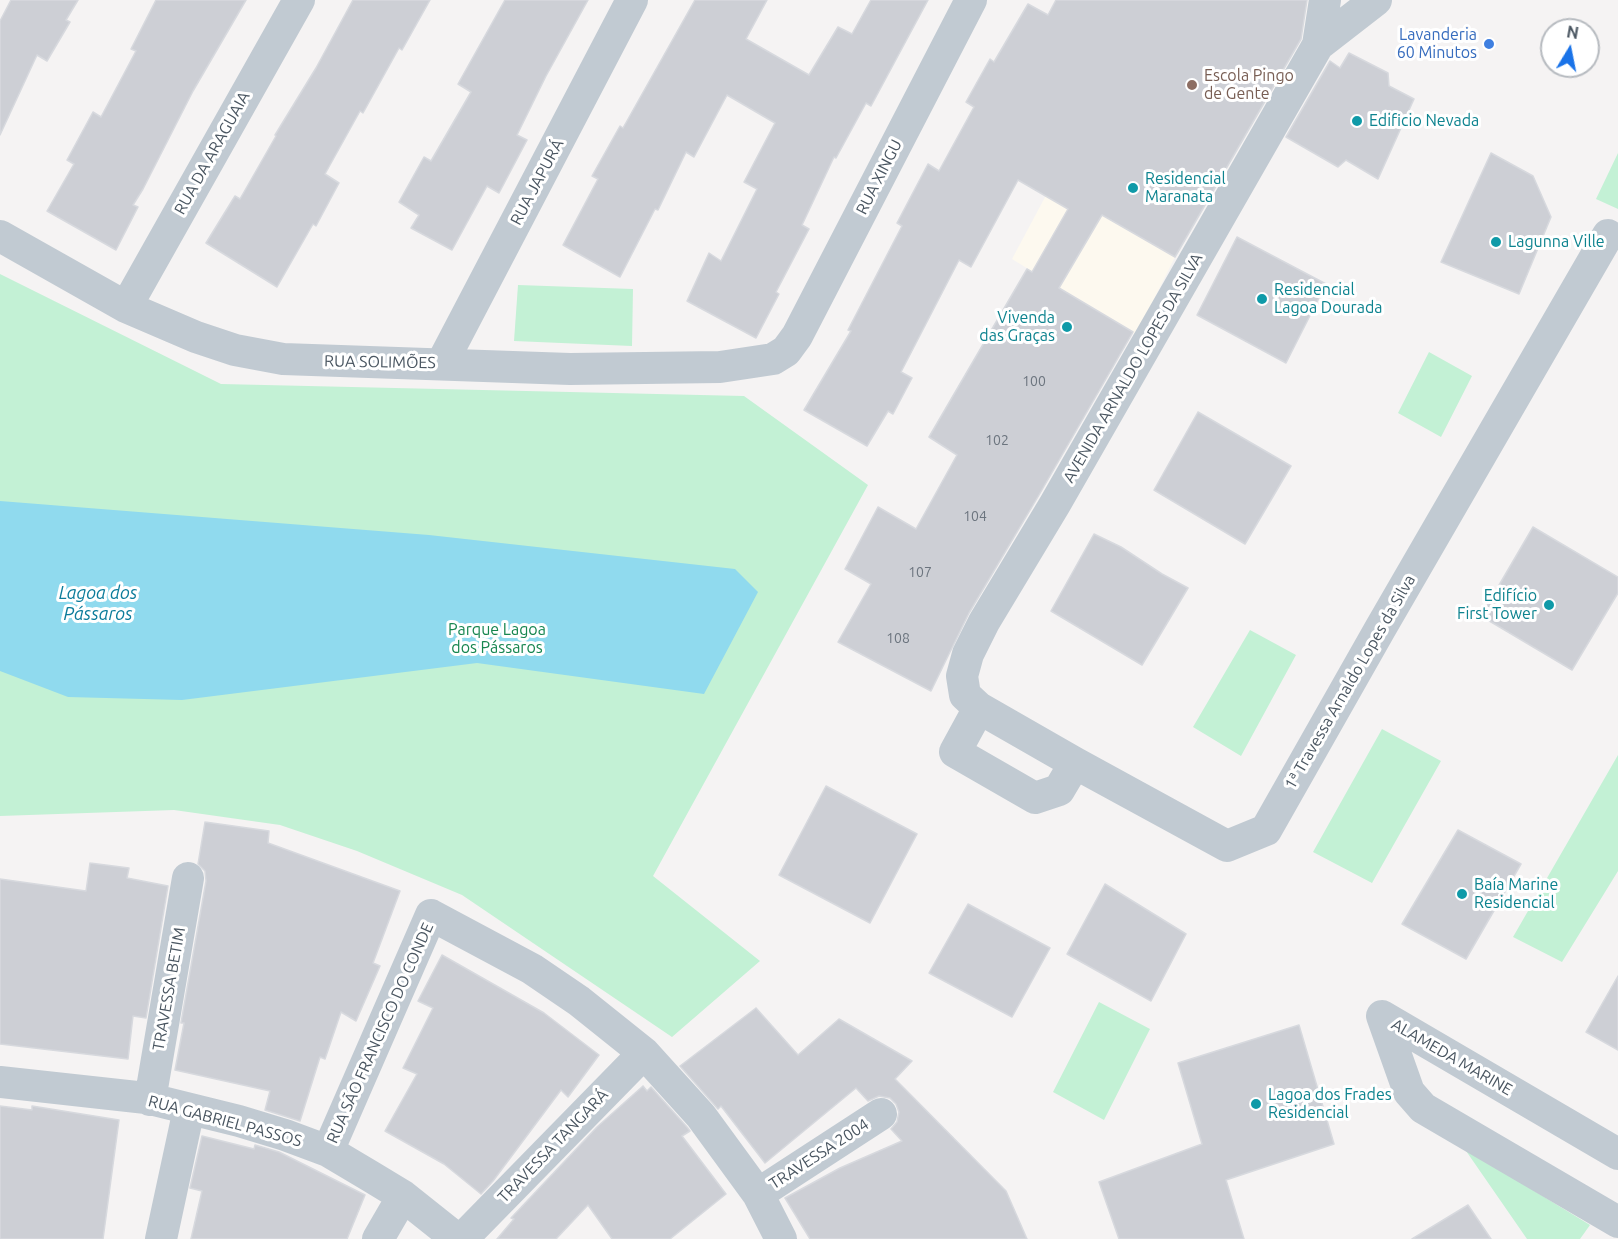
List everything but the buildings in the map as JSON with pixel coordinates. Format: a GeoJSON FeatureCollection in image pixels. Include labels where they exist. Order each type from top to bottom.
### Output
{"type":"FeatureCollection","features":[{"type":"Feature","properties":{"kind":"street","name":"RUA DA ARAGUAIA"},"geometry":{"type":"LineString","coordinates":[[126,307],[298,0]]}},
{"type":"Feature","properties":{"kind":"street","name":"RUA JAPURÁ"},"geometry":{"type":"LineString","coordinates":[[442,363],[632,0]]}},
{"type":"Feature","properties":{"kind":"street","name":"RUA XINGU"},"geometry":{"type":"LineString","coordinates":[[786,351],[802,326],[971,0]]}},
{"type":"Feature","properties":{"kind":"street"},"geometry":{"type":"LineString","coordinates":[[1318,45],[1325,0]]}},
{"type":"Feature","properties":{"kind":"street"},"geometry":{"type":"LineString","coordinates":[[1318,45],[1376,0]]}},
{"type":"Feature","properties":{"kind":"street","name":"AVENIDA ARNALDO LOPES DA SILVA"},"geometry":{"type":"LineString","coordinates":[[972,702],[962,676],[968,654],[984,622],[1055,504],[1318,45]]}},
{"type":"Feature","properties":{"kind":"street","name":"RUA SOLIMÕES"},"geometry":{"type":"LineString","coordinates":[[0,236],[126,307],[196,337],[245,352],[283,359],[570,369],[720,367],[773,359],[786,351]]}},
{"type":"Feature","properties":{"kind":"street","name":"1ª Travessa Arnaldo Lopes da Silva"},"geometry":{"type":"LineString","coordinates":[[972,702],[1075,763],[1227,846],[1266,830],[1608,236]]}},
{"type":"Feature","properties":{"kind":"street"},"geometry":{"type":"LineString","coordinates":[[972,702],[955,752],[1035,798],[1059,790],[1075,763]]}},
{"type":"Feature","properties":{"kind":"street","name":"TRAVESSA BETIM"},"geometry":{"type":"LineString","coordinates":[[150,1100],[188,878]]}},
{"type":"Feature","properties":{"kind":"street","name":"RUA SÃO FRANCISCO DO CONDE"},"geometry":{"type":"LineString","coordinates":[[328,1151],[431,915],[532,969],[579,1001],[644,1053]]}},
{"type":"Feature","properties":{"kind":"street","name":"ALAMEDA MARINE"},"geometry":{"type":"LineString","coordinates":[[1618,1154],[1382,1016],[1409,1092],[1423,1108],[1618,1222]]}},
{"type":"Feature","properties":{"kind":"street"},"geometry":{"type":"LineString","coordinates":[[644,1053],[701,1116],[758,1194],[774,1236]]}},
{"type":"Feature","properties":{"kind":"street","name":"TRAVESSA TANGARÁ"},"geometry":{"type":"LineString","coordinates":[[460,1239],[644,1053]]}},
{"type":"Feature","properties":{"kind":"street","name":"RUA GABRIEL PASSOS"},"geometry":{"type":"LineString","coordinates":[[0,1082],[150,1100],[239,1121],[328,1151],[403,1196],[460,1239]]}},
{"type":"Feature","properties":{"kind":"street"},"geometry":{"type":"LineString","coordinates":[[161,1239],[189,1109]]}},
{"type":"Feature","properties":{"kind":"street","name":"TRAVESSA 2004"},"geometry":{"type":"LineString","coordinates":[[758,1194],[881,1114]]}},
{"type":"Feature","properties":{"kind":"street"},"geometry":{"type":"LineString","coordinates":[[378,1239],[403,1196]]}},
{"type":"Feature","properties":{"kind":"street"},"geometry":{"type":"LineString","coordinates":[[1609,1239],[1618,1229]]}},
{"type":"Feature","properties":{"kind":"shaded area"},"geometry":{"type":"Polygon","coordinates":[[[1051,186],[1175,257],[1136,335],[1012,259],[1051,186]]]}},
{"type":"Feature","properties":{"kind":"green space"},"geometry":{"type":"Polygon","coordinates":[[[1618,153],[1618,209],[1596,199],[1618,153]]]}},
{"type":"Feature","properties":{"kind":"green space","name":"Parque Lagoa dos Pássaros"},"geometry":{"type":"Polygon","coordinates":[[[0,274],[221,384],[744,396],[868,485],[653,876],[760,961],[672,1037],[462,895],[357,851],[280,825],[174,810],[0,816],[0,274]]]}},
{"type":"Feature","properties":{"kind":"green space"},"geometry":{"type":"Polygon","coordinates":[[[518,285],[633,289],[632,346],[514,341],[518,285]]]}},
{"type":"Feature","properties":{"kind":"green space"},"geometry":{"type":"Polygon","coordinates":[[[1429,352],[1472,376],[1441,437],[1398,413],[1429,352]]]}},
{"type":"Feature","properties":{"kind":"green space"},"geometry":{"type":"Polygon","coordinates":[[[1250,630],[1296,655],[1241,756],[1193,727],[1250,630]]]}},
{"type":"Feature","properties":{"kind":"green space"},"geometry":{"type":"Polygon","coordinates":[[[1382,729],[1441,761],[1372,883],[1313,852],[1382,729]]]}},
{"type":"Feature","properties":{"kind":"green space"},"geometry":{"type":"Polygon","coordinates":[[[1618,755],[1618,871],[1562,962],[1513,937],[1618,755]]]}},
{"type":"Feature","properties":{"kind":"green space"},"geometry":{"type":"Polygon","coordinates":[[[1099,1002],[1150,1029],[1104,1120],[1053,1092],[1099,1002]]]}},
{"type":"Feature","properties":{"kind":"green space"},"geometry":{"type":"Polygon","coordinates":[[[1464,1148],[1590,1225],[1580,1239],[1527,1239],[1464,1148]]]}},
{"type":"Feature","properties":{"kind":"water","name":"Lagoa dos Pássaros"},"geometry":{"type":"Polygon","coordinates":[[[0,501],[429,535],[735,569],[758,592],[704,694],[477,663],[182,700],[68,697],[0,671],[0,501]]]}},
{"type":"Feature","properties":{"kind":"place","name":"Lavanderia 60 Minutos"},"geometry":{"type":"Point","coordinates":[1489,44]}},
{"type":"Feature","properties":{"kind":"place","name":"Escola Pingo de Gente"},"geometry":{"type":"Point","coordinates":[1192,85]}},
{"type":"Feature","properties":{"kind":"place","name":"Edificio Nevada"},"geometry":{"type":"Point","coordinates":[1357,121]}},
{"type":"Feature","properties":{"kind":"place","name":"Residencial Maranata"},"geometry":{"type":"Point","coordinates":[1133,188]}},
{"type":"Feature","properties":{"kind":"place","name":"Lagunna Ville"},"geometry":{"type":"Point","coordinates":[1496,242]}},
{"type":"Feature","properties":{"kind":"place","name":"Residencial Lagoa Dourada"},"geometry":{"type":"Point","coordinates":[1262,299]}},
{"type":"Feature","properties":{"kind":"place","name":"Vivenda das Graças"},"geometry":{"type":"Point","coordinates":[1067,327]}},
{"type":"Feature","properties":{"kind":"place","name":"Edifício First Tower"},"geometry":{"type":"Point","coordinates":[1549,605]}},
{"type":"Feature","properties":{"kind":"place","name":"Baía Marine Residencial"},"geometry":{"type":"Point","coordinates":[1462,894]}},
{"type":"Feature","properties":{"kind":"place","name":"Lagoa dos Frades Residencial"},"geometry":{"type":"Point","coordinates":[1256,1104]}}]}
